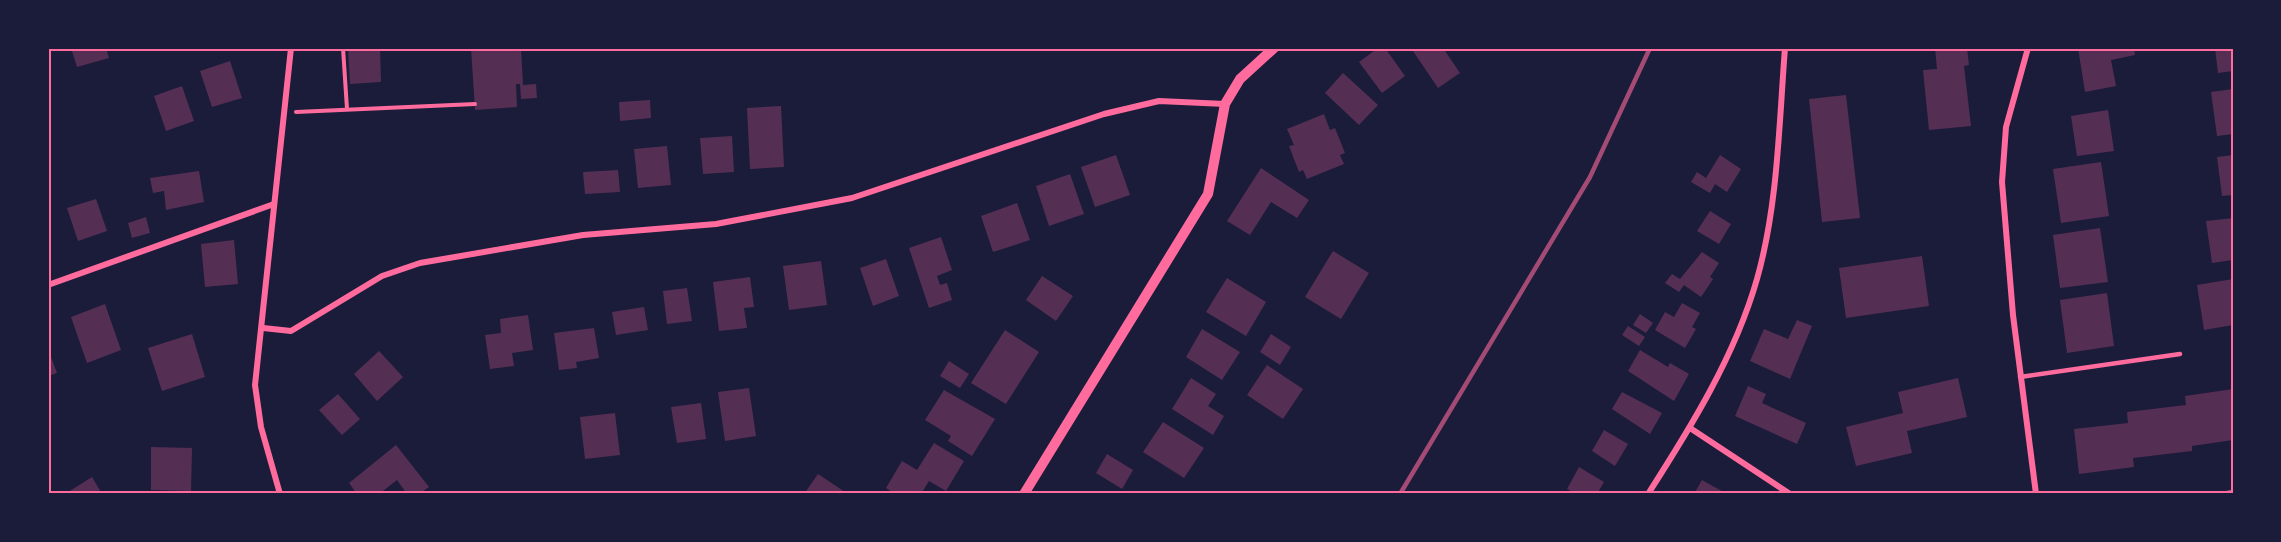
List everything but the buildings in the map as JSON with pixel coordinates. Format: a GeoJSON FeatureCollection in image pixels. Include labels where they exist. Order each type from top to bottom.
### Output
{"type":"FeatureCollection","features":[{"type":"Feature","properties":{"kind":"street"},"geometry":{"type":"LineString","coordinates":[[280,494],[261,427],[255,385],[263,328],[291,48]]}},
{"type":"Feature","properties":{"kind":"street"},"geometry":{"type":"LineString","coordinates":[[1024,494],[1208,194],[1225,104],[1240,79],[1274,48]]}},
{"type":"Feature","properties":{"kind":"street"},"geometry":{"type":"LineString","coordinates":[[1648,494],[1690,428],[1730,352],[1757,279],[1772,200],[1785,48]]}},
{"type":"Feature","properties":{"kind":"street"},"geometry":{"type":"LineString","coordinates":[[2028,48],[2006,127],[2002,182],[2005,238],[2020,377],[2036,494]]}},
{"type":"Feature","properties":{"kind":"street"},"geometry":{"type":"LineString","coordinates":[[263,328],[291,330],[382,276],[420,263],[583,235],[716,224],[852,198],[1104,114],[1160,101],[1225,104]]}},
{"type":"Feature","properties":{"kind":"street"},"geometry":{"type":"LineString","coordinates":[[48,285],[274,204]]}},
{"type":"Feature","properties":{"kind":"street"},"geometry":{"type":"LineString","coordinates":[[1690,428],[1790,494]]}},
{"type":"Feature","properties":{"kind":"street"},"geometry":{"type":"LineString","coordinates":[[2226,494],[2233,493]]}},
{"type":"Feature","properties":{"kind":"lane"},"geometry":{"type":"LineString","coordinates":[[2020,377],[2180,354]]}},
{"type":"Feature","properties":{"kind":"path"},"geometry":{"type":"LineString","coordinates":[[343,48],[347,109]]}},
{"type":"Feature","properties":{"kind":"path"},"geometry":{"type":"LineString","coordinates":[[284,112],[475,104]]}},
{"type":"Feature","properties":{"kind":"railway"},"geometry":{"type":"LineString","coordinates":[[1400,494],[1590,177],[1650,48]]}}]}
